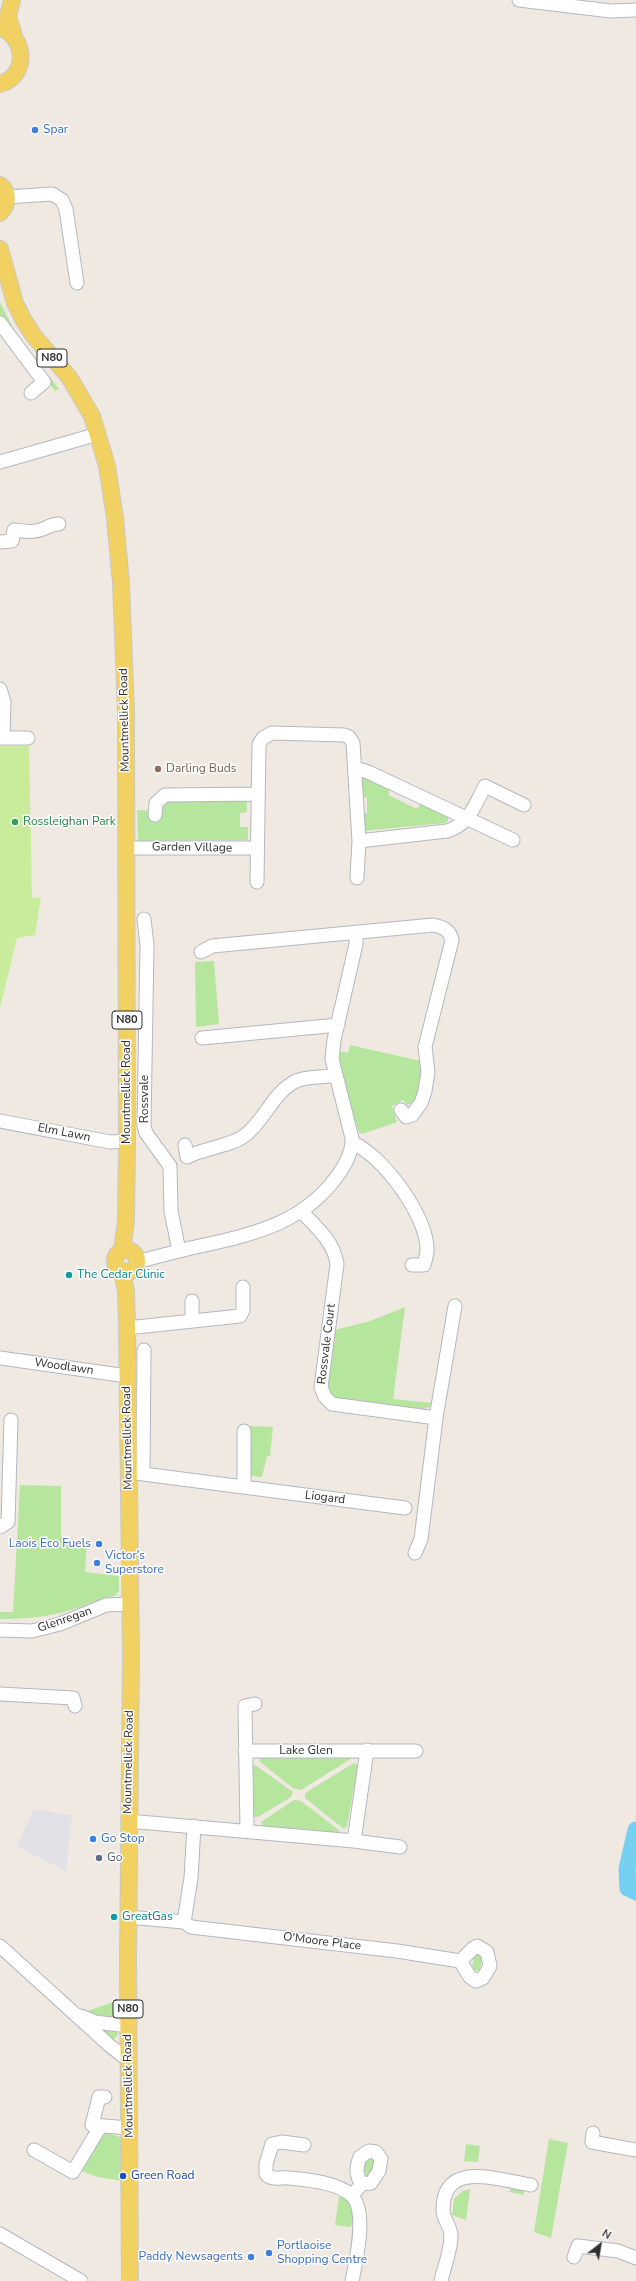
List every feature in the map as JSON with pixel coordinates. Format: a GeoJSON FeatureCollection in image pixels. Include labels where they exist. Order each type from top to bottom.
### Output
{"type":"FeatureCollection","features":[{"type":"Feature","properties":{"kind":"main road"},"geometry":{"type":"LineString","coordinates":[[0,14],[8,0]]}},
{"type":"Feature","properties":{"kind":"main road"},"geometry":{"type":"LineString","coordinates":[[1,84],[17,72],[20,63],[20,49],[8,16],[12,0]]}},
{"type":"Feature","properties":{"kind":"main road"},"geometry":{"type":"LineString","coordinates":[[0,27],[14,36]]}},
{"type":"Feature","properties":{"kind":"main road"},"geometry":{"type":"LineString","coordinates":[[0,213],[7,203],[4,191]]}},
{"type":"Feature","properties":{"kind":"main road","name":"Mountmellick Road"},"geometry":{"type":"LineString","coordinates":[[0,249],[15,303],[23,319],[33,335],[69,377],[83,399],[98,434],[107,466],[118,551],[126,712],[126,1221],[129,1261],[126,1291],[127,1376],[135,1473],[130,1604],[128,1821],[130,2281]]}},
{"type":"Feature","properties":{"kind":"street"},"geometry":{"type":"LineString","coordinates":[[519,0],[611,11],[636,10]]}},
{"type":"Feature","properties":{"kind":"street"},"geometry":{"type":"LineString","coordinates":[[4,191],[52,194],[62,200],[66,209],[76,282]]}},
{"type":"Feature","properties":{"kind":"street"},"geometry":{"type":"LineString","coordinates":[[0,323],[44,382],[31,393]]}},
{"type":"Feature","properties":{"kind":"street"},"geometry":{"type":"LineString","coordinates":[[0,462],[98,434]]}},
{"type":"Feature","properties":{"kind":"street"},"geometry":{"type":"LineString","coordinates":[[0,542],[12,540],[14,530],[32,532],[42,530],[50,524],[59,524]]}},
{"type":"Feature","properties":{"kind":"street"},"geometry":{"type":"LineString","coordinates":[[0,689],[4,702],[1,738],[28,738]]}},
{"type":"Feature","properties":{"kind":"street"},"geometry":{"type":"LineString","coordinates":[[257,882],[259,744],[262,738],[272,733],[344,735],[349,737],[353,743],[358,841],[357,878]]}},
{"type":"Feature","properties":{"kind":"street"},"geometry":{"type":"LineString","coordinates":[[355,768],[368,772],[513,840]]}},
{"type":"Feature","properties":{"kind":"street"},"geometry":{"type":"LineString","coordinates":[[358,841],[446,831],[458,828],[468,819],[485,786],[524,805]]}},
{"type":"Feature","properties":{"kind":"street"},"geometry":{"type":"LineString","coordinates":[[155,815],[156,803],[165,795],[258,794]]}},
{"type":"Feature","properties":{"kind":"street","name":"Garden Village"},"geometry":{"type":"LineString","coordinates":[[127,848],[257,848]]}},
{"type":"Feature","properties":{"kind":"street","name":"Rossvale"},"geometry":{"type":"LineString","coordinates":[[144,919],[147,945],[144,1126],[146,1133],[170,1166],[170,1211],[179,1251]]}},
{"type":"Feature","properties":{"kind":"street"},"geometry":{"type":"LineString","coordinates":[[201,952],[212,946],[356,934],[433,925],[442,927],[451,935],[452,940],[425,1047],[428,1072],[425,1090],[421,1103],[412,1115],[406,1117],[401,1110]]}},
{"type":"Feature","properties":{"kind":"street"},"geometry":{"type":"LineString","coordinates":[[129,1261],[144,1260],[273,1227],[302,1212],[327,1191],[346,1163],[353,1143],[332,1059],[356,944],[356,934]]}},
{"type":"Feature","properties":{"kind":"street"},"geometry":{"type":"LineString","coordinates":[[202,1038],[338,1025]]}},
{"type":"Feature","properties":{"kind":"street"},"geometry":{"type":"LineString","coordinates":[[185,1145],[187,1157],[202,1150],[235,1141],[255,1127],[277,1095],[296,1081],[335,1075]]}},
{"type":"Feature","properties":{"kind":"street","name":"Elm Lawn"},"geometry":{"type":"LineString","coordinates":[[0,1121],[110,1142],[127,1142]]}},
{"type":"Feature","properties":{"kind":"street"},"geometry":{"type":"LineString","coordinates":[[353,1143],[369,1152],[390,1174],[405,1193],[424,1231],[428,1250],[424,1265],[412,1265]]}},
{"type":"Feature","properties":{"kind":"street","name":"Rossvale Court"},"geometry":{"type":"LineString","coordinates":[[302,1212],[318,1227],[336,1254],[337,1264],[321,1387],[325,1398],[332,1404],[436,1418]]}},
{"type":"Feature","properties":{"kind":"street"},"geometry":{"type":"LineString","coordinates":[[127,1328],[240,1316],[243,1310],[243,1288]]}},
{"type":"Feature","properties":{"kind":"street"},"geometry":{"type":"LineString","coordinates":[[192,1300],[192,1320]]}},
{"type":"Feature","properties":{"kind":"street"},"geometry":{"type":"LineString","coordinates":[[415,1553],[421,1539],[436,1418],[455,1306]]}},
{"type":"Feature","properties":{"kind":"street"},"geometry":{"type":"LineString","coordinates":[[135,1473],[144,1350]]}},
{"type":"Feature","properties":{"kind":"street","name":"Woodlawn"},"geometry":{"type":"LineString","coordinates":[[0,1358],[127,1376]]}},
{"type":"Feature","properties":{"kind":"street"},"geometry":{"type":"LineString","coordinates":[[0,1526],[8,1522],[10,1419]]}},
{"type":"Feature","properties":{"kind":"street"},"geometry":{"type":"LineString","coordinates":[[244,1431],[244,1487]]}},
{"type":"Feature","properties":{"kind":"street","name":"Liogard"},"geometry":{"type":"LineString","coordinates":[[135,1473],[405,1508]]}},
{"type":"Feature","properties":{"kind":"street","name":"Glenregan"},"geometry":{"type":"LineString","coordinates":[[0,1630],[32,1631],[60,1624],[106,1605],[130,1604]]}},
{"type":"Feature","properties":{"kind":"street"},"geometry":{"type":"LineString","coordinates":[[0,1694],[73,1698],[75,1706]]}},
{"type":"Feature","properties":{"kind":"street"},"geometry":{"type":"LineString","coordinates":[[247,1831],[245,1706],[255,1704]]}},
{"type":"Feature","properties":{"kind":"street"},"geometry":{"type":"LineString","coordinates":[[354,1841],[367,1750]]}},
{"type":"Feature","properties":{"kind":"street","name":"Lake Glen"},"geometry":{"type":"LineString","coordinates":[[245,1752],[367,1750],[416,1751]]}},
{"type":"Feature","properties":{"kind":"street"},"geometry":{"type":"LineString","coordinates":[[128,1821],[354,1841],[400,1848]]}},
{"type":"Feature","properties":{"kind":"street"},"geometry":{"type":"LineString","coordinates":[[184,1922],[191,1878],[194,1826]]}},
{"type":"Feature","properties":{"kind":"street","name":"O'Moore Place"},"geometry":{"type":"LineString","coordinates":[[128,1917],[184,1922],[191,1927],[397,1950],[460,1961]]}},
{"type":"Feature","properties":{"kind":"street"},"geometry":{"type":"LineString","coordinates":[[0,1946],[109,2045],[128,2060]]}},
{"type":"Feature","properties":{"kind":"street"},"geometry":{"type":"LineString","coordinates":[[76,2014],[95,2022],[128,2026]]}},
{"type":"Feature","properties":{"kind":"street"},"geometry":{"type":"LineString","coordinates":[[105,2097],[99,2097],[92,2125],[100,2127],[129,2128]]}},
{"type":"Feature","properties":{"kind":"street"},"geometry":{"type":"LineString","coordinates":[[34,2150],[72,2172],[100,2127]]}},
{"type":"Feature","properties":{"kind":"street"},"geometry":{"type":"LineString","coordinates":[[593,2133],[592,2142],[636,2150]]}},
{"type":"Feature","properties":{"kind":"street"},"geometry":{"type":"LineString","coordinates":[[304,2145],[282,2142],[272,2144],[266,2164],[268,2176],[274,2179],[287,2178],[336,2187],[352,2195],[357,2206],[359,2226],[352,2281]]}},
{"type":"Feature","properties":{"kind":"street"},"geometry":{"type":"LineString","coordinates":[[441,2281],[451,2238],[450,2230],[444,2218],[444,2202],[447,2189],[451,2183],[457,2178],[471,2176],[531,2185]]}},
{"type":"Feature","properties":{"kind":"street"},"geometry":{"type":"LineString","coordinates":[[352,2195],[362,2184]]}},
{"type":"Feature","properties":{"kind":"street"},"geometry":{"type":"LineString","coordinates":[[0,2234],[79,2280]]}},
{"type":"Feature","properties":{"kind":"street"},"geometry":{"type":"LineString","coordinates":[[574,2257],[578,2246],[618,2251],[636,2258]]}},
{"type":"Feature","properties":{"kind":"shaded area"},"geometry":{"type":"Polygon","coordinates":[[[34,1809],[72,1815],[66,1871],[17,1846],[34,1809]]]}},
{"type":"Feature","properties":{"kind":"green space"},"geometry":{"type":"Polygon","coordinates":[[[0,302],[17,336],[59,389],[55,391],[0,318],[0,302]]]}},
{"type":"Feature","properties":{"kind":"green space","name":"Rossleighan Park"},"geometry":{"type":"Polygon","coordinates":[[[0,746],[29,746],[32,898],[41,897],[35,935],[17,938],[0,1008],[0,746]]]}},
{"type":"Feature","properties":{"kind":"green space"},"geometry":{"type":"Polygon","coordinates":[[[363,776],[390,789],[388,795],[417,809],[421,803],[448,816],[448,821],[445,823],[362,831],[359,813],[367,813],[367,798],[359,797],[360,777],[363,776]]]}},
{"type":"Feature","properties":{"kind":"green space"},"geometry":{"type":"Polygon","coordinates":[[[247,800],[247,812],[240,813],[240,827],[248,827],[248,840],[138,841],[137,810],[161,811],[166,802],[247,800]]]}},
{"type":"Feature","properties":{"kind":"green space"},"geometry":{"type":"Polygon","coordinates":[[[214,961],[219,1024],[196,1027],[195,962],[214,961]]]}},
{"type":"Feature","properties":{"kind":"green space"},"geometry":{"type":"Polygon","coordinates":[[[350,1045],[421,1061],[422,1083],[414,1103],[407,1105],[403,1100],[392,1106],[397,1122],[362,1134],[359,1132],[341,1078],[339,1065],[340,1051],[348,1053],[350,1045]]]}},
{"type":"Feature","properties":{"kind":"green space"},"geometry":{"type":"Polygon","coordinates":[[[405,1307],[393,1399],[433,1403],[430,1407],[423,1409],[336,1399],[326,1390],[331,1331],[370,1321],[405,1307]]]}},
{"type":"Feature","properties":{"kind":"green space"},"geometry":{"type":"Polygon","coordinates":[[[250,1426],[273,1427],[270,1456],[267,1456],[262,1477],[251,1476],[250,1426]]]}},
{"type":"Feature","properties":{"kind":"green space"},"geometry":{"type":"Polygon","coordinates":[[[20,1485],[61,1486],[61,1537],[87,1542],[85,1572],[119,1576],[119,1591],[115,1596],[98,1600],[71,1610],[45,1616],[0,1619],[0,1612],[13,1612],[20,1485]]]}},
{"type":"Feature","properties":{"kind":"green space"},"geometry":{"type":"Polygon","coordinates":[[[351,1756],[352,1758],[301,1790],[294,1789],[259,1761],[262,1757],[351,1756]]]}},
{"type":"Feature","properties":{"kind":"green space"},"geometry":{"type":"Polygon","coordinates":[[[354,1763],[358,1765],[347,1826],[344,1829],[305,1798],[305,1793],[354,1763]]]}},
{"type":"Feature","properties":{"kind":"green space"},"geometry":{"type":"Polygon","coordinates":[[[255,1765],[293,1792],[291,1797],[258,1817],[254,1817],[253,1766],[255,1765]]]}},
{"type":"Feature","properties":{"kind":"green space"},"geometry":{"type":"Polygon","coordinates":[[[294,1800],[301,1801],[340,1831],[338,1834],[263,1826],[261,1822],[294,1800]]]}},
{"type":"Feature","properties":{"kind":"green space"},"geometry":{"type":"Polygon","coordinates":[[[478,1955],[482,1958],[480,1970],[474,1971],[472,1968],[474,1956],[478,1955]]]}},
{"type":"Feature","properties":{"kind":"green space"},"geometry":{"type":"Polygon","coordinates":[[[116,2001],[122,2004],[117,2018],[94,2017],[88,2014],[88,2011],[116,2001]]]}},
{"type":"Feature","properties":{"kind":"green space"},"geometry":{"type":"Polygon","coordinates":[[[115,2028],[118,2034],[113,2041],[95,2029],[115,2028]]]}},
{"type":"Feature","properties":{"kind":"green space"},"geometry":{"type":"Polygon","coordinates":[[[104,2132],[120,2137],[123,2181],[98,2177],[76,2169],[92,2155],[104,2132]]]}},
{"type":"Feature","properties":{"kind":"green space"},"geometry":{"type":"Polygon","coordinates":[[[549,2139],[568,2143],[551,2238],[534,2232],[549,2139]]]}},
{"type":"Feature","properties":{"kind":"green space"},"geometry":{"type":"Polygon","coordinates":[[[466,2144],[480,2146],[478,2162],[464,2161],[466,2144]]]}},
{"type":"Feature","properties":{"kind":"green space"},"geometry":{"type":"Polygon","coordinates":[[[367,2158],[372,2158],[376,2163],[368,2177],[362,2175],[361,2164],[367,2158]]]}},
{"type":"Feature","properties":{"kind":"green space"},"geometry":{"type":"Polygon","coordinates":[[[512,2186],[523,2189],[524,2195],[509,2192],[512,2186]]]}},
{"type":"Feature","properties":{"kind":"green space"},"geometry":{"type":"Polygon","coordinates":[[[470,2189],[466,2220],[452,2215],[454,2199],[463,2191],[470,2189]]]}},
{"type":"Feature","properties":{"kind":"green space"},"geometry":{"type":"Polygon","coordinates":[[[340,2192],[347,2199],[351,2208],[351,2227],[335,2225],[340,2192]]]}},
{"type":"Feature","properties":{"kind":"waterway"},"geometry":{"type":"LineString","coordinates":[[636,1830],[627,1869],[628,1888],[636,1892]]}},
{"type":"Feature","properties":{"kind":"place","name":"Spar"},"geometry":{"type":"Point","coordinates":[35,130]}},
{"type":"Feature","properties":{"kind":"place","name":"Darling Buds"},"geometry":{"type":"Point","coordinates":[158,769]}},
{"type":"Feature","properties":{"kind":"place","name":"Rossleighan Park"},"geometry":{"type":"Point","coordinates":[15,822]}},
{"type":"Feature","properties":{"kind":"place","name":"The Cedar Clinic"},"geometry":{"type":"Point","coordinates":[69,1275]}},
{"type":"Feature","properties":{"kind":"place","name":"Laois Eco Fuels"},"geometry":{"type":"Point","coordinates":[99,1544]}},
{"type":"Feature","properties":{"kind":"place","name":"Victor's Superstore"},"geometry":{"type":"Point","coordinates":[97,1563]}},
{"type":"Feature","properties":{"kind":"place","name":"Go Stop"},"geometry":{"type":"Point","coordinates":[93,1839]}},
{"type":"Feature","properties":{"kind":"place","name":"Go"},"geometry":{"type":"Point","coordinates":[99,1858]}},
{"type":"Feature","properties":{"kind":"place","name":"GreatGas"},"geometry":{"type":"Point","coordinates":[114,1917]}},
{"type":"Feature","properties":{"kind":"place","name":"Green Road"},"geometry":{"type":"Point","coordinates":[123,2176]}},
{"type":"Feature","properties":{"kind":"place","name":"Portlaoise Shopping Centre"},"geometry":{"type":"Point","coordinates":[269,2253]}},
{"type":"Feature","properties":{"kind":"place","name":"Paddy Newsagents"},"geometry":{"type":"Point","coordinates":[251,2257]}}]}
